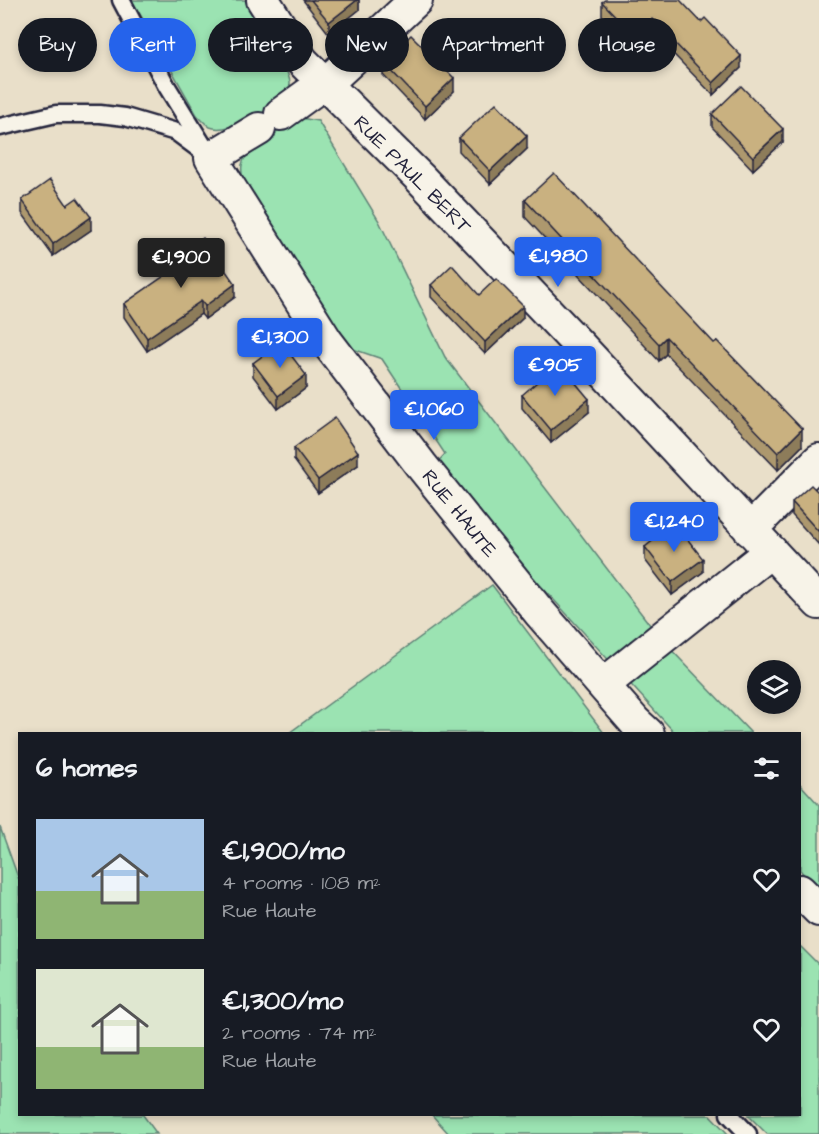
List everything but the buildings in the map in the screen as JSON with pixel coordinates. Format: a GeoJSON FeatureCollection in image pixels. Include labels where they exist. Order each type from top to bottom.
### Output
{"type":"FeatureCollection","features":[{"type":"Feature","properties":{"kind":"street","name":"RUE PAUL BERT"},"geometry":{"type":"LineString","coordinates":[[263,0],[302,61],[419,177],[819,603]]}},
{"type":"Feature","properties":{"kind":"street"},"geometry":{"type":"LineString","coordinates":[[211,158],[270,122],[324,84],[416,0]]}},
{"type":"Feature","properties":{"kind":"street","name":"RUE HAUTE"},"geometry":{"type":"LineString","coordinates":[[211,158],[327,342],[421,465],[540,613],[599,671],[642,728]]}},
{"type":"Feature","properties":{"kind":"street"},"geometry":{"type":"LineString","coordinates":[[599,671],[760,541],[819,460]]}},
{"type":"Feature","properties":{"kind":"street"},"geometry":{"type":"LineString","coordinates":[[801,892],[819,910]]}},
{"type":"Feature","properties":{"kind":"lane"},"geometry":{"type":"LineString","coordinates":[[120,0],[166,84],[211,158]]}},
{"type":"Feature","properties":{"kind":"lane"},"geometry":{"type":"LineString","coordinates":[[0,127],[56,114],[100,114],[125,117],[176,132],[211,158]]}},
{"type":"Feature","properties":{"kind":"lane"},"geometry":{"type":"LineString","coordinates":[[731,1116],[747,1134]]}},
{"type":"Feature","properties":{"kind":"green space"},"geometry":{"type":"Polygon","coordinates":[[[132,0],[245,0],[256,18],[208,18],[208,72],[287,72],[290,85],[287,93],[280,102],[257,117],[230,127],[210,127],[197,115],[173,72],[196,72],[196,18],[142,18],[132,0]]]}},
{"type":"Feature","properties":{"kind":"green space"},"geometry":{"type":"Polygon","coordinates":[[[300,118],[318,121],[379,221],[445,357],[660,638],[750,732],[674,732],[433,467],[445,454],[382,359],[344,346],[247,193],[242,176],[242,165],[250,151],[266,138],[300,118]]]}},
{"type":"Feature","properties":{"kind":"green space"},"geometry":{"type":"Polygon","coordinates":[[[492,585],[603,732],[290,732],[492,585]]]}},
{"type":"Feature","properties":{"kind":"green space"},"geometry":{"type":"Polygon","coordinates":[[[801,785],[819,805],[819,892],[801,871],[801,785]]]}},
{"type":"Feature","properties":{"kind":"green space"},"geometry":{"type":"Polygon","coordinates":[[[0,827],[18,877],[18,1116],[144,1116],[157,1134],[0,1134],[0,827]]]}},
{"type":"Feature","properties":{"kind":"green space"},"geometry":{"type":"Polygon","coordinates":[[[801,947],[819,965],[819,1134],[767,1134],[749,1116],[801,1116],[801,947]]]}},
{"type":"Feature","properties":{"kind":"green space"},"geometry":{"type":"Polygon","coordinates":[[[433,1116],[711,1116],[728,1134],[449,1134],[433,1116]]]}}]}
